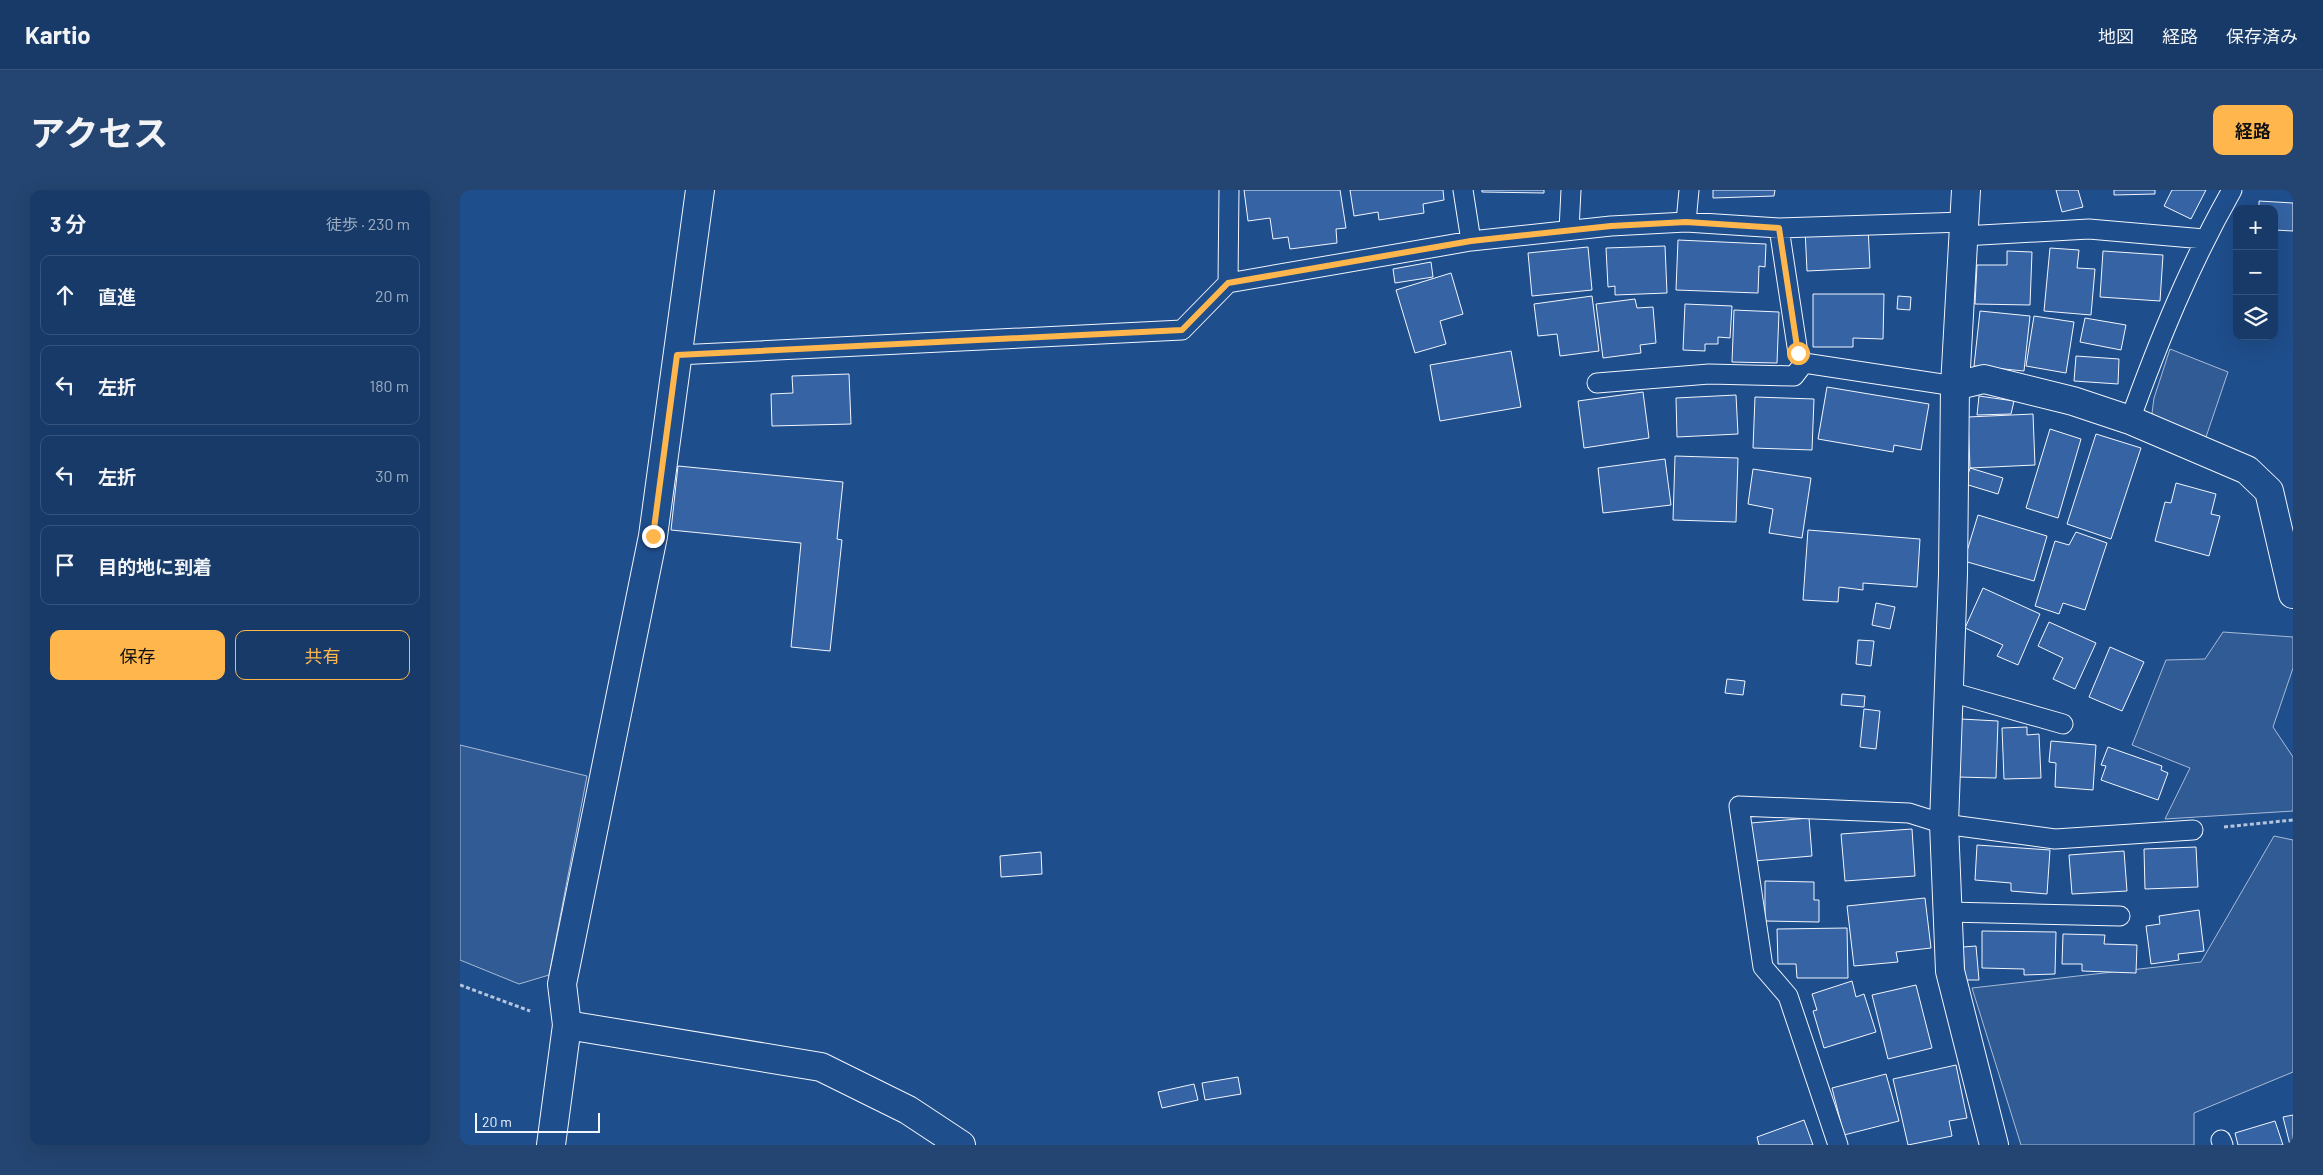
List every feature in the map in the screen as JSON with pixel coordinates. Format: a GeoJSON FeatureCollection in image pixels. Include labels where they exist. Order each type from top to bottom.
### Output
{"type":"FeatureCollection","features":[{"type":"Feature","properties":{"kind":"street"},"geometry":{"type":"LineString","coordinates":[[551,1145],[567,1025],[562,984],[653,536],[700,190]]}},
{"type":"Feature","properties":{"kind":"street"},"geometry":{"type":"LineString","coordinates":[[1966,190],[1955,386],[1953,574],[1947,691],[1944,824],[1950,971],[1994,1145]]}},
{"type":"Feature","properties":{"kind":"street"},"geometry":{"type":"LineString","coordinates":[[1955,386],[1984,379],[2073,400],[2130,420],[2248,470],[2269,491],[2293,594]]}},
{"type":"Feature","properties":{"kind":"street"},"geometry":{"type":"LineString","coordinates":[[567,1025],[821,1067],[908,1110],[961,1145]]}},
{"type":"Feature","properties":{"kind":"lane"},"geometry":{"type":"LineString","coordinates":[[1228,283],[1229,190]]}},
{"type":"Feature","properties":{"kind":"lane"},"geometry":{"type":"LineString","coordinates":[[1463,190],[1471,241]]}},
{"type":"Feature","properties":{"kind":"lane"},"geometry":{"type":"LineString","coordinates":[[1569,230],[1571,190]]}},
{"type":"Feature","properties":{"kind":"lane"},"geometry":{"type":"LineString","coordinates":[[1686,222],[1689,190]]}},
{"type":"Feature","properties":{"kind":"lane"},"geometry":{"type":"LineString","coordinates":[[2130,420],[2162,331],[2204,239],[2232,190]]}},
{"type":"Feature","properties":{"kind":"lane"},"geometry":{"type":"LineString","coordinates":[[677,355],[1182,330],[1228,283],[1471,241],[1569,230],[1686,222],[1779,228],[2089,230],[2204,239]]}},
{"type":"Feature","properties":{"kind":"lane"},"geometry":{"type":"LineString","coordinates":[[1779,228],[1798,353],[1804,363]]}},
{"type":"Feature","properties":{"kind":"lane"},"geometry":{"type":"LineString","coordinates":[[1597,383],[1709,374],[1794,376],[1804,363]]}},
{"type":"Feature","properties":{"kind":"lane"},"geometry":{"type":"LineString","coordinates":[[1804,363],[1955,386]]}},
{"type":"Feature","properties":{"kind":"lane"},"geometry":{"type":"LineString","coordinates":[[1947,691],[2063,724]]}},
{"type":"Feature","properties":{"kind":"lane"},"geometry":{"type":"LineString","coordinates":[[1838,1145],[1788,996],[1762,967],[1739,806],[1909,813],[1944,824],[2055,839],[2193,830]]}},
{"type":"Feature","properties":{"kind":"lane"},"geometry":{"type":"LineString","coordinates":[[1947,912],[2120,916]]}},
{"type":"Feature","properties":{"kind":"path"},"geometry":{"type":"LineString","coordinates":[[2193,830],[2293,820]]}},
{"type":"Feature","properties":{"kind":"path"},"geometry":{"type":"LineString","coordinates":[[460,985],[567,1025]]}},
{"type":"Feature","properties":{"kind":"shaded area"},"geometry":{"type":"Polygon","coordinates":[[[2170,349],[2228,372],[2206,437],[2159,420],[2152,413],[2154,398],[2170,349]]]}},
{"type":"Feature","properties":{"kind":"shaded area"},"geometry":{"type":"Polygon","coordinates":[[[2223,632],[2293,637],[2293,668],[2273,727],[2293,757],[2293,811],[2165,819],[2190,768],[2132,745],[2166,660],[2205,659],[2223,632]]]}},
{"type":"Feature","properties":{"kind":"shaded area"},"geometry":{"type":"Polygon","coordinates":[[[460,745],[587,776],[549,975],[519,984],[460,960],[460,745]]]}},
{"type":"Feature","properties":{"kind":"shaded area"},"geometry":{"type":"Polygon","coordinates":[[[2274,836],[2293,840],[2293,1072],[2194,1113],[2194,1145],[2021,1145],[1972,988],[2201,962],[2274,836]]]}},
{"type":"Feature","properties":{"kind":"building"},"geometry":{"type":"Polygon","coordinates":[[[1244,190],[1340,190],[1346,228],[1336,229],[1337,243],[1290,249],[1288,237],[1273,239],[1270,218],[1248,221],[1244,190]]]}},
{"type":"Feature","properties":{"kind":"building"},"geometry":{"type":"Polygon","coordinates":[[[1350,190],[1443,190],[1444,200],[1423,204],[1424,213],[1379,220],[1378,212],[1354,216],[1350,190]]]}},
{"type":"Feature","properties":{"kind":"building"},"geometry":{"type":"Polygon","coordinates":[[[1482,190],[1544,190],[1544,193],[1482,192],[1482,190]]]}},
{"type":"Feature","properties":{"kind":"building"},"geometry":{"type":"Polygon","coordinates":[[[1713,190],[1775,190],[1774,196],[1713,198],[1713,190]]]}},
{"type":"Feature","properties":{"kind":"building"},"geometry":{"type":"Polygon","coordinates":[[[2056,190],[2078,190],[2083,207],[2062,212],[2056,190]]]}},
{"type":"Feature","properties":{"kind":"building"},"geometry":{"type":"Polygon","coordinates":[[[2114,190],[2155,190],[2155,194],[2114,195],[2114,190]]]}},
{"type":"Feature","properties":{"kind":"building"},"geometry":{"type":"Polygon","coordinates":[[[2172,190],[2206,190],[2191,219],[2164,206],[2172,190]]]}},
{"type":"Feature","properties":{"kind":"building"},"geometry":{"type":"Polygon","coordinates":[[[2259,201],[2293,203],[2293,231],[2278,230],[2278,205],[2259,205],[2259,201]]]}},
{"type":"Feature","properties":{"kind":"building"},"geometry":{"type":"Polygon","coordinates":[[[1868,226],[1870,268],[1807,271],[1805,229],[1868,226]]]}},
{"type":"Feature","properties":{"kind":"building"},"geometry":{"type":"Polygon","coordinates":[[[1678,240],[1766,244],[1765,267],[1759,266],[1758,293],[1676,290],[1678,240]]]}},
{"type":"Feature","properties":{"kind":"building"},"geometry":{"type":"Polygon","coordinates":[[[1665,246],[1667,293],[1615,295],[1615,286],[1608,287],[1606,248],[1665,246]]]}},
{"type":"Feature","properties":{"kind":"building"},"geometry":{"type":"Polygon","coordinates":[[[1588,247],[1592,290],[1532,296],[1528,253],[1588,247]]]}},
{"type":"Feature","properties":{"kind":"building"},"geometry":{"type":"Polygon","coordinates":[[[2050,248],[2079,250],[2077,268],[2095,269],[2091,315],[2044,311],[2050,248]]]}},
{"type":"Feature","properties":{"kind":"building"},"geometry":{"type":"Polygon","coordinates":[[[2007,251],[2032,252],[2030,305],[1975,304],[1977,265],[2007,265],[2007,251]]]}},
{"type":"Feature","properties":{"kind":"building"},"geometry":{"type":"Polygon","coordinates":[[[2103,251],[2163,255],[2160,301],[2100,297],[2103,251]]]}},
{"type":"Feature","properties":{"kind":"building"},"geometry":{"type":"Polygon","coordinates":[[[1431,262],[1433,277],[1395,283],[1393,269],[1431,262]]]}},
{"type":"Feature","properties":{"kind":"building"},"geometry":{"type":"Polygon","coordinates":[[[1451,273],[1463,314],[1440,321],[1446,344],[1415,353],[1396,290],[1451,273]]]}},
{"type":"Feature","properties":{"kind":"building"},"geometry":{"type":"Polygon","coordinates":[[[1813,294],[1884,294],[1883,339],[1853,338],[1853,347],[1813,347],[1813,294]]]}},
{"type":"Feature","properties":{"kind":"building"},"geometry":{"type":"Polygon","coordinates":[[[1592,296],[1599,351],[1560,356],[1557,334],[1538,336],[1534,304],[1592,296]]]}},
{"type":"Feature","properties":{"kind":"building"},"geometry":{"type":"Polygon","coordinates":[[[1898,296],[1911,297],[1910,310],[1897,309],[1898,296]]]}},
{"type":"Feature","properties":{"kind":"building"},"geometry":{"type":"Polygon","coordinates":[[[1635,299],[1637,308],[1653,307],[1656,343],[1640,345],[1641,353],[1603,358],[1596,304],[1635,299]]]}},
{"type":"Feature","properties":{"kind":"building"},"geometry":{"type":"Polygon","coordinates":[[[1685,304],[1732,306],[1730,338],[1718,337],[1718,344],[1705,344],[1705,351],[1683,350],[1685,304]]]}},
{"type":"Feature","properties":{"kind":"building"},"geometry":{"type":"Polygon","coordinates":[[[1734,310],[1779,312],[1777,363],[1732,362],[1734,310]]]}},
{"type":"Feature","properties":{"kind":"building"},"geometry":{"type":"Polygon","coordinates":[[[1980,311],[2030,316],[2024,371],[1974,366],[1980,311]]]}},
{"type":"Feature","properties":{"kind":"building"},"geometry":{"type":"Polygon","coordinates":[[[2034,316],[2074,322],[2066,373],[2026,366],[2034,316]]]}},
{"type":"Feature","properties":{"kind":"building"},"geometry":{"type":"Polygon","coordinates":[[[2085,318],[2126,325],[2121,350],[2080,342],[2085,318]]]}},
{"type":"Feature","properties":{"kind":"building"},"geometry":{"type":"Polygon","coordinates":[[[1511,351],[1521,407],[1440,421],[1430,365],[1511,351]]]}},
{"type":"Feature","properties":{"kind":"building"},"geometry":{"type":"Polygon","coordinates":[[[2076,356],[2119,359],[2118,384],[2074,381],[2076,356]]]}},
{"type":"Feature","properties":{"kind":"building"},"geometry":{"type":"Polygon","coordinates":[[[849,374],[851,424],[772,426],[771,394],[793,393],[792,376],[849,374]]]}},
{"type":"Feature","properties":{"kind":"building"},"geometry":{"type":"Polygon","coordinates":[[[1827,387],[1929,404],[1921,450],[1894,445],[1893,452],[1818,439],[1827,387]]]}},
{"type":"Feature","properties":{"kind":"building"},"geometry":{"type":"Polygon","coordinates":[[[1643,392],[1649,438],[1584,448],[1578,401],[1643,392]]]}},
{"type":"Feature","properties":{"kind":"building"},"geometry":{"type":"Polygon","coordinates":[[[1736,395],[1738,434],[1677,437],[1676,398],[1736,395]]]}},
{"type":"Feature","properties":{"kind":"building"},"geometry":{"type":"Polygon","coordinates":[[[1979,396],[2014,401],[2011,414],[1977,415],[1979,396]]]}},
{"type":"Feature","properties":{"kind":"building"},"geometry":{"type":"Polygon","coordinates":[[[1755,397],[1814,399],[1812,450],[1753,448],[1755,397]]]}},
{"type":"Feature","properties":{"kind":"building"},"geometry":{"type":"Polygon","coordinates":[[[2033,414],[2035,465],[1970,468],[1968,417],[2033,414]]]}},
{"type":"Feature","properties":{"kind":"building"},"geometry":{"type":"Polygon","coordinates":[[[2050,429],[2081,439],[2058,518],[2026,508],[2050,429]]]}},
{"type":"Feature","properties":{"kind":"building"},"geometry":{"type":"Polygon","coordinates":[[[2096,434],[2141,448],[2111,539],[2067,524],[2096,434]]]}},
{"type":"Feature","properties":{"kind":"building"},"geometry":{"type":"Polygon","coordinates":[[[1675,456],[1738,458],[1736,522],[1673,520],[1675,456]]]}},
{"type":"Feature","properties":{"kind":"building"},"geometry":{"type":"Polygon","coordinates":[[[1665,459],[1671,505],[1603,513],[1598,468],[1665,459]]]}},
{"type":"Feature","properties":{"kind":"building"},"geometry":{"type":"Polygon","coordinates":[[[678,466],[843,482],[837,539],[842,540],[830,651],[791,647],[801,543],[671,530],[678,466]]]}},
{"type":"Feature","properties":{"kind":"building"},"geometry":{"type":"Polygon","coordinates":[[[1970,468],[2003,478],[1998,494],[1965,484],[1970,468]]]}},
{"type":"Feature","properties":{"kind":"building"},"geometry":{"type":"Polygon","coordinates":[[[1753,469],[1811,478],[1802,538],[1769,533],[1773,509],[1748,504],[1753,469]]]}},
{"type":"Feature","properties":{"kind":"building"},"geometry":{"type":"Polygon","coordinates":[[[2176,483],[2216,494],[2211,514],[2220,516],[2209,556],[2155,541],[2165,502],[2171,503],[2176,483]]]}},
{"type":"Feature","properties":{"kind":"building"},"geometry":{"type":"Polygon","coordinates":[[[1978,515],[2047,536],[2034,581],[1964,561],[1978,515]]]}},
{"type":"Feature","properties":{"kind":"building"},"geometry":{"type":"Polygon","coordinates":[[[1808,530],[1920,539],[1917,587],[1863,583],[1863,590],[1839,587],[1838,602],[1803,600],[1808,530]]]}},
{"type":"Feature","properties":{"kind":"building"},"geometry":{"type":"Polygon","coordinates":[[[2076,532],[2107,543],[2085,610],[2063,603],[2059,614],[2035,606],[2055,541],[2069,545],[2076,532]]]}},
{"type":"Feature","properties":{"kind":"building"},"geometry":{"type":"Polygon","coordinates":[[[1983,588],[2040,614],[2018,665],[1997,656],[2003,645],[1965,628],[1983,588]]]}},
{"type":"Feature","properties":{"kind":"building"},"geometry":{"type":"Polygon","coordinates":[[[1876,603],[1895,607],[1890,629],[1872,625],[1876,603]]]}},
{"type":"Feature","properties":{"kind":"building"},"geometry":{"type":"Polygon","coordinates":[[[2049,622],[2096,643],[2075,689],[2053,679],[2063,658],[2038,646],[2049,622]]]}},
{"type":"Feature","properties":{"kind":"building"},"geometry":{"type":"Polygon","coordinates":[[[1858,640],[1874,641],[1871,666],[1856,664],[1858,640]]]}},
{"type":"Feature","properties":{"kind":"building"},"geometry":{"type":"Polygon","coordinates":[[[2110,647],[2144,662],[2122,711],[2089,697],[2110,647]]]}},
{"type":"Feature","properties":{"kind":"building"},"geometry":{"type":"Polygon","coordinates":[[[1727,679],[1745,681],[1743,695],[1725,693],[1727,679]]]}},
{"type":"Feature","properties":{"kind":"building"},"geometry":{"type":"Polygon","coordinates":[[[1842,694],[1865,696],[1864,707],[1841,705],[1842,694]]]}},
{"type":"Feature","properties":{"kind":"building"},"geometry":{"type":"Polygon","coordinates":[[[1864,709],[1880,711],[1876,749],[1860,747],[1864,709]]]}},
{"type":"Feature","properties":{"kind":"building"},"geometry":{"type":"Polygon","coordinates":[[[1961,719],[1998,721],[1996,778],[1958,777],[1961,719]]]}},
{"type":"Feature","properties":{"kind":"building"},"geometry":{"type":"Polygon","coordinates":[[[2027,727],[2027,735],[2039,734],[2041,778],[2004,779],[2002,728],[2027,727]]]}},
{"type":"Feature","properties":{"kind":"building"},"geometry":{"type":"Polygon","coordinates":[[[2051,741],[2096,745],[2093,790],[2055,787],[2056,763],[2049,762],[2051,741]]]}},
{"type":"Feature","properties":{"kind":"building"},"geometry":{"type":"Polygon","coordinates":[[[2108,747],[2162,766],[2161,770],[2168,773],[2158,800],[2101,780],[2106,766],[2101,765],[2108,747]]]}},
{"type":"Feature","properties":{"kind":"building"},"geometry":{"type":"Polygon","coordinates":[[[1809,818],[1812,856],[1754,861],[1751,823],[1809,818]]]}},
{"type":"Feature","properties":{"kind":"building"},"geometry":{"type":"Polygon","coordinates":[[[1912,829],[1915,876],[1845,881],[1841,834],[1912,829]]]}},
{"type":"Feature","properties":{"kind":"building"},"geometry":{"type":"Polygon","coordinates":[[[1977,845],[2050,850],[2047,894],[2011,891],[2011,883],[1975,880],[1977,845]]]}},
{"type":"Feature","properties":{"kind":"building"},"geometry":{"type":"Polygon","coordinates":[[[2196,847],[2198,887],[2145,889],[2144,849],[2196,847]]]}},
{"type":"Feature","properties":{"kind":"building"},"geometry":{"type":"Polygon","coordinates":[[[2124,851],[2127,891],[2072,894],[2069,855],[2124,851]]]}},
{"type":"Feature","properties":{"kind":"building"},"geometry":{"type":"Polygon","coordinates":[[[1041,852],[1042,874],[1001,877],[1000,856],[1041,852]]]}},
{"type":"Feature","properties":{"kind":"building"},"geometry":{"type":"Polygon","coordinates":[[[1765,881],[1814,882],[1814,900],[1819,900],[1819,922],[1765,921],[1765,881]]]}},
{"type":"Feature","properties":{"kind":"building"},"geometry":{"type":"Polygon","coordinates":[[[1925,898],[1931,948],[1896,952],[1898,962],[1854,966],[1847,906],[1925,898]]]}},
{"type":"Feature","properties":{"kind":"building"},"geometry":{"type":"Polygon","coordinates":[[[2199,910],[2204,951],[2178,954],[2179,960],[2151,964],[2146,926],[2160,924],[2159,916],[2199,910]]]}},
{"type":"Feature","properties":{"kind":"building"},"geometry":{"type":"Polygon","coordinates":[[[1847,928],[1848,978],[1797,978],[1796,964],[1778,964],[1777,929],[1847,928]]]}},
{"type":"Feature","properties":{"kind":"building"},"geometry":{"type":"Polygon","coordinates":[[[1982,931],[2056,932],[2055,974],[2024,975],[2024,969],[1982,968],[1982,931]]]}},
{"type":"Feature","properties":{"kind":"building"},"geometry":{"type":"Polygon","coordinates":[[[2063,934],[2105,935],[2104,944],[2137,945],[2136,973],[2082,971],[2082,964],[2062,964],[2063,934]]]}},
{"type":"Feature","properties":{"kind":"building"},"geometry":{"type":"Polygon","coordinates":[[[1976,946],[1979,980],[1965,980],[1963,947],[1976,946]]]}},
{"type":"Feature","properties":{"kind":"building"},"geometry":{"type":"Polygon","coordinates":[[[1852,981],[1856,997],[1864,994],[1876,1032],[1824,1048],[1813,1011],[1817,1010],[1812,994],[1852,981]]]}},
{"type":"Feature","properties":{"kind":"building"},"geometry":{"type":"Polygon","coordinates":[[[1916,985],[1932,1048],[1888,1059],[1872,995],[1916,985]]]}},
{"type":"Feature","properties":{"kind":"building"},"geometry":{"type":"Polygon","coordinates":[[[1956,1065],[1967,1118],[1949,1121],[1952,1136],[1908,1145],[1893,1079],[1956,1065]]]}},
{"type":"Feature","properties":{"kind":"building"},"geometry":{"type":"Polygon","coordinates":[[[1886,1074],[1899,1121],[1844,1135],[1832,1088],[1886,1074]]]}},
{"type":"Feature","properties":{"kind":"building"},"geometry":{"type":"Polygon","coordinates":[[[1238,1077],[1241,1094],[1205,1100],[1202,1083],[1238,1077]]]}},
{"type":"Feature","properties":{"kind":"building"},"geometry":{"type":"Polygon","coordinates":[[[1194,1084],[1198,1100],[1162,1108],[1158,1092],[1194,1084]]]}},
{"type":"Feature","properties":{"kind":"building"},"geometry":{"type":"Polygon","coordinates":[[[2293,1115],[2293,1145],[2290,1145],[2283,1117],[2293,1115]]]}},
{"type":"Feature","properties":{"kind":"building"},"geometry":{"type":"Polygon","coordinates":[[[1804,1120],[1813,1145],[1759,1145],[1757,1137],[1804,1120]]]}},
{"type":"Feature","properties":{"kind":"building"},"geometry":{"type":"Polygon","coordinates":[[[2275,1121],[2283,1145],[2238,1145],[2235,1133],[2275,1121]]]}},
{"type":"Feature","properties":{"kind":"route"},"geometry":{"type":"LineString","coordinates":[[653,536],[677,355],[1182,330],[1228,283],[1471,241],[1611,226],[1686,222],[1779,228],[1798,353]]}}]}
